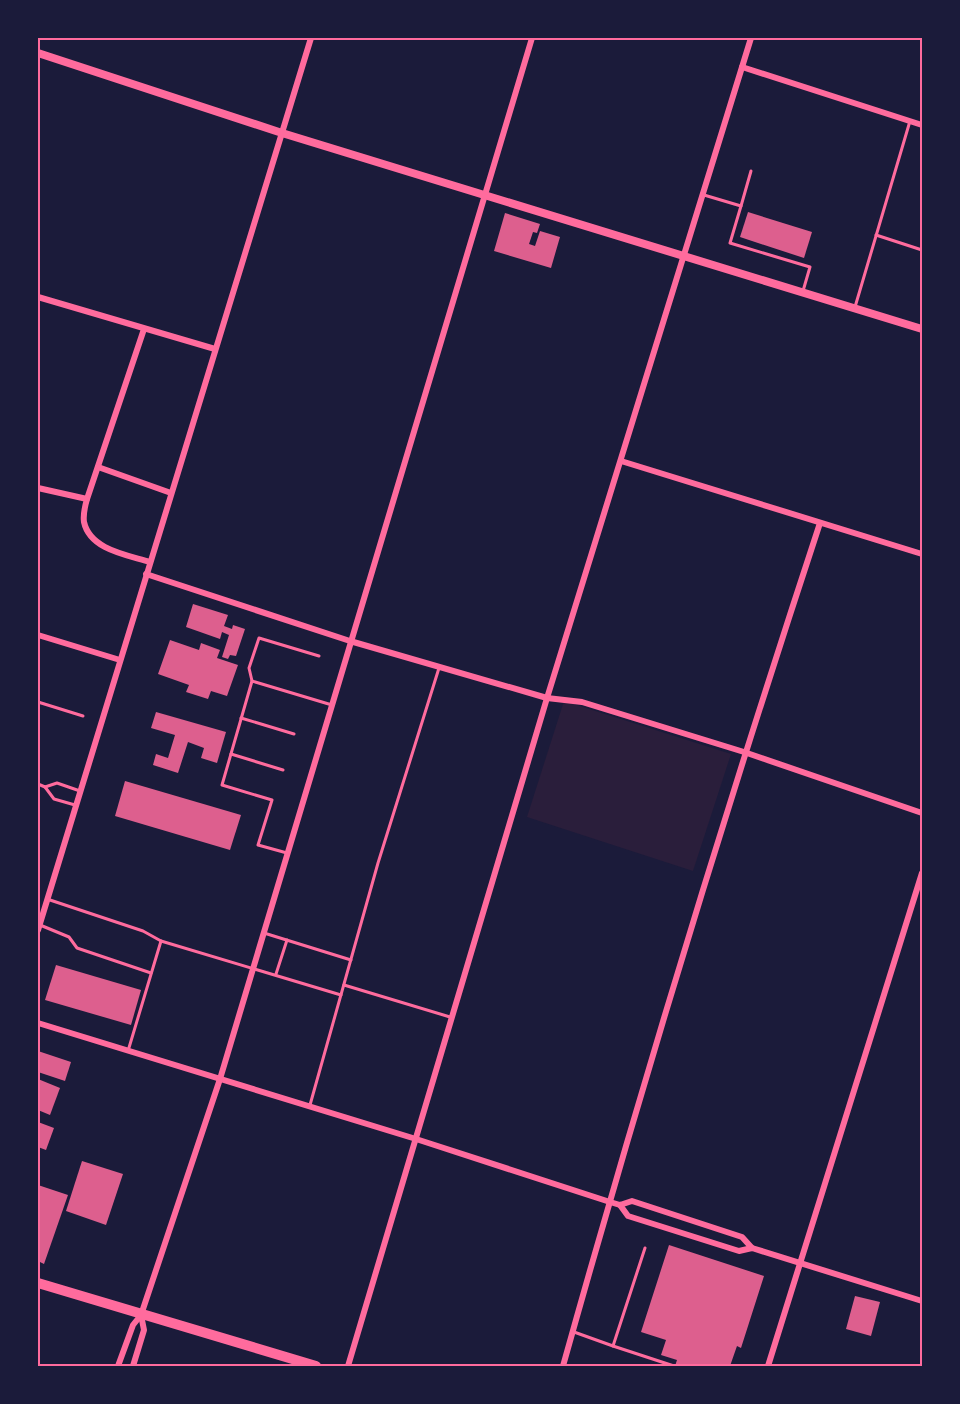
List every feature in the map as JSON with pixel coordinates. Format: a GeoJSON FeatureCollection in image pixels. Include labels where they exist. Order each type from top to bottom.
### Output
{"type":"FeatureCollection","features":[{"type":"Feature","properties":{"kind":"main road"},"geometry":{"type":"LineString","coordinates":[[38,1283],[316,1366]]}},
{"type":"Feature","properties":{"kind":"street"},"geometry":{"type":"LineString","coordinates":[[38,927],[311,38]]}},
{"type":"Feature","properties":{"kind":"street"},"geometry":{"type":"LineString","coordinates":[[118,1366],[134,1325],[141,1315],[220,1079],[532,38]]}},
{"type":"Feature","properties":{"kind":"street"},"geometry":{"type":"LineString","coordinates":[[348,1366],[450,1017],[751,38]]}},
{"type":"Feature","properties":{"kind":"street"},"geometry":{"type":"LineString","coordinates":[[38,53],[282,133],[922,329]]}},
{"type":"Feature","properties":{"kind":"street"},"geometry":{"type":"LineString","coordinates":[[742,67],[922,125]]}},
{"type":"Feature","properties":{"kind":"street"},"geometry":{"type":"LineString","coordinates":[[38,297],[215,349]]}},
{"type":"Feature","properties":{"kind":"street"},"geometry":{"type":"LineString","coordinates":[[144,328],[87,499],[84,520],[87,531],[94,540],[110,550],[150,562]]}},
{"type":"Feature","properties":{"kind":"street"},"geometry":{"type":"LineString","coordinates":[[621,462],[922,554]]}},
{"type":"Feature","properties":{"kind":"street"},"geometry":{"type":"LineString","coordinates":[[98,467],[171,493]]}},
{"type":"Feature","properties":{"kind":"street"},"geometry":{"type":"LineString","coordinates":[[38,488],[87,499]]}},
{"type":"Feature","properties":{"kind":"street"},"geometry":{"type":"LineString","coordinates":[[563,1366],[744,752],[820,523]]}},
{"type":"Feature","properties":{"kind":"street"},"geometry":{"type":"LineString","coordinates":[[146,574],[350,641],[547,698],[582,702],[744,752],[922,813]]}},
{"type":"Feature","properties":{"kind":"street"},"geometry":{"type":"LineString","coordinates":[[38,635],[120,660]]}},
{"type":"Feature","properties":{"kind":"street"},"geometry":{"type":"LineString","coordinates":[[768,1366],[922,873]]}},
{"type":"Feature","properties":{"kind":"street"},"geometry":{"type":"LineString","coordinates":[[38,1023],[416,1139],[620,1205],[632,1201],[742,1237],[752,1248]]}},
{"type":"Feature","properties":{"kind":"street"},"geometry":{"type":"LineString","coordinates":[[620,1205],[628,1216],[739,1251],[752,1248],[801,1262],[922,1301]]}},
{"type":"Feature","properties":{"kind":"street"},"geometry":{"type":"LineString","coordinates":[[133,1366],[144,1330],[141,1315]]}},
{"type":"Feature","properties":{"kind":"lane"},"geometry":{"type":"LineString","coordinates":[[854,308],[910,121]]}},
{"type":"Feature","properties":{"kind":"lane"},"geometry":{"type":"LineString","coordinates":[[751,171],[730,243],[810,267],[802,292]]}},
{"type":"Feature","properties":{"kind":"lane"},"geometry":{"type":"LineString","coordinates":[[702,194],[741,206]]}},
{"type":"Feature","properties":{"kind":"lane"},"geometry":{"type":"LineString","coordinates":[[876,235],[922,249]]}},
{"type":"Feature","properties":{"kind":"lane"},"geometry":{"type":"LineString","coordinates":[[287,854],[258,845],[272,800],[222,785],[252,681],[249,668],[259,638],[319,656]]}},
{"type":"Feature","properties":{"kind":"lane"},"geometry":{"type":"LineString","coordinates":[[310,1106],[399,795],[440,667]]}},
{"type":"Feature","properties":{"kind":"lane"},"geometry":{"type":"LineString","coordinates":[[252,681],[332,705]]}},
{"type":"Feature","properties":{"kind":"lane"},"geometry":{"type":"LineString","coordinates":[[38,702],[83,716]]}},
{"type":"Feature","properties":{"kind":"lane"},"geometry":{"type":"LineString","coordinates":[[241,718],[294,734]]}},
{"type":"Feature","properties":{"kind":"lane"},"geometry":{"type":"LineString","coordinates":[[231,754],[283,770]]}},
{"type":"Feature","properties":{"kind":"lane"},"geometry":{"type":"LineString","coordinates":[[38,785],[57,783],[80,791]]}},
{"type":"Feature","properties":{"kind":"lane"},"geometry":{"type":"LineString","coordinates":[[45,786],[54,799],[75,806]]}},
{"type":"Feature","properties":{"kind":"lane"},"geometry":{"type":"LineString","coordinates":[[47,899],[143,931],[161,941],[341,995]]}},
{"type":"Feature","properties":{"kind":"lane"},"geometry":{"type":"LineString","coordinates":[[38,927],[69,937],[77,948],[151,973]]}},
{"type":"Feature","properties":{"kind":"lane"},"geometry":{"type":"LineString","coordinates":[[264,933],[351,960]]}},
{"type":"Feature","properties":{"kind":"lane"},"geometry":{"type":"LineString","coordinates":[[276,974],[287,940]]}},
{"type":"Feature","properties":{"kind":"lane"},"geometry":{"type":"LineString","coordinates":[[128,1051],[161,941]]}},
{"type":"Feature","properties":{"kind":"lane"},"geometry":{"type":"LineString","coordinates":[[344,985],[450,1017]]}},
{"type":"Feature","properties":{"kind":"lane"},"geometry":{"type":"LineString","coordinates":[[613,1346],[645,1248]]}},
{"type":"Feature","properties":{"kind":"lane"},"geometry":{"type":"LineString","coordinates":[[573,1331],[674,1366]]}},
{"type":"Feature","properties":{"kind":"shaded area"},"geometry":{"type":"Polygon","coordinates":[[[564,701],[731,754],[693,871],[527,817],[564,701]]]}},
{"type":"Feature","properties":{"kind":"building"},"geometry":{"type":"Polygon","coordinates":[[[748,212],[812,232],[804,258],[740,237],[748,212]]]}},
{"type":"Feature","properties":{"kind":"building"},"geometry":{"type":"Polygon","coordinates":[[[505,213],[540,224],[537,233],[533,232],[529,244],[535,246],[540,231],[560,237],[551,268],[494,251],[505,213]]]}},
{"type":"Feature","properties":{"kind":"building"},"geometry":{"type":"Polygon","coordinates":[[[193,604],[228,615],[224,626],[232,629],[233,625],[245,629],[236,656],[230,655],[228,659],[222,657],[229,635],[222,632],[220,639],[186,627],[193,604]]]}},
{"type":"Feature","properties":{"kind":"building"},"geometry":{"type":"Polygon","coordinates":[[[170,640],[199,650],[201,643],[220,650],[217,658],[238,665],[227,696],[211,691],[208,699],[186,692],[189,685],[158,674],[170,640]]]}},
{"type":"Feature","properties":{"kind":"building"},"geometry":{"type":"Polygon","coordinates":[[[156,712],[226,732],[217,763],[201,758],[204,748],[188,742],[178,773],[153,765],[156,754],[168,758],[175,735],[151,728],[156,712]]]}},
{"type":"Feature","properties":{"kind":"building"},"geometry":{"type":"Polygon","coordinates":[[[125,781],[241,815],[230,850],[115,816],[125,781]]]}},
{"type":"Feature","properties":{"kind":"building"},"geometry":{"type":"Polygon","coordinates":[[[56,965],[141,990],[131,1025],[45,1000],[56,965]]]}},
{"type":"Feature","properties":{"kind":"building"},"geometry":{"type":"Polygon","coordinates":[[[38,1051],[71,1062],[65,1081],[38,1072],[38,1051]]]}},
{"type":"Feature","properties":{"kind":"building"},"geometry":{"type":"Polygon","coordinates":[[[38,1079],[60,1088],[50,1115],[38,1110],[38,1079]]]}},
{"type":"Feature","properties":{"kind":"building"},"geometry":{"type":"Polygon","coordinates":[[[38,1122],[54,1128],[46,1150],[38,1147],[38,1122]]]}},
{"type":"Feature","properties":{"kind":"building"},"geometry":{"type":"Polygon","coordinates":[[[82,1161],[123,1174],[106,1225],[66,1211],[82,1161]]]}},
{"type":"Feature","properties":{"kind":"building"},"geometry":{"type":"Polygon","coordinates":[[[38,1185],[68,1195],[44,1264],[38,1261],[38,1185]]]}},
{"type":"Feature","properties":{"kind":"building"},"geometry":{"type":"Polygon","coordinates":[[[669,1245],[764,1276],[741,1348],[737,1346],[730,1366],[675,1366],[677,1360],[661,1355],[666,1340],[641,1332],[669,1245]]]}},
{"type":"Feature","properties":{"kind":"building"},"geometry":{"type":"Polygon","coordinates":[[[855,1296],[880,1302],[871,1336],[846,1329],[855,1296]]]}}]}
